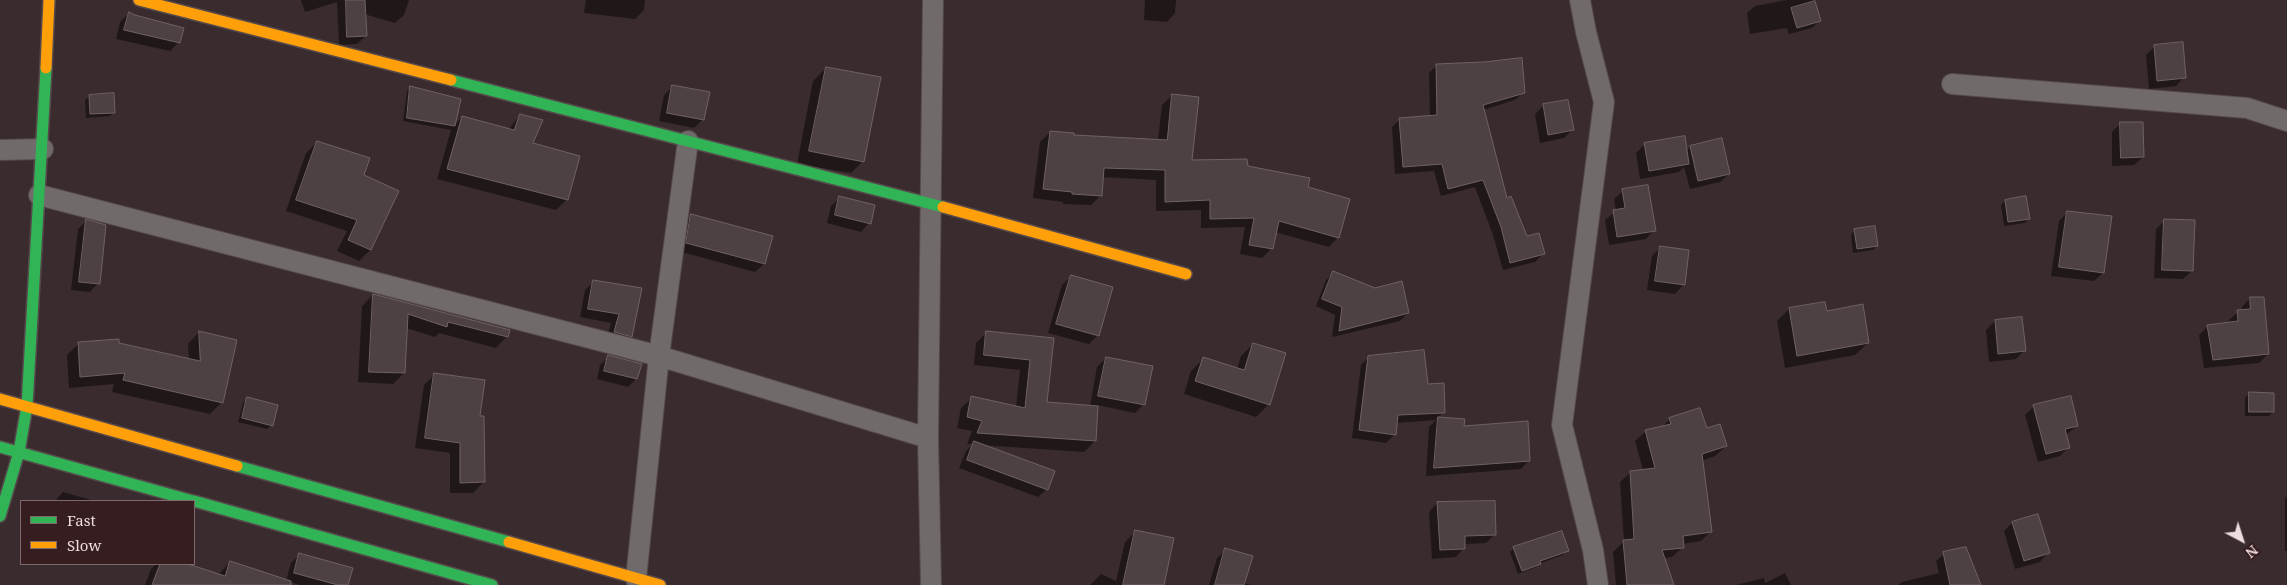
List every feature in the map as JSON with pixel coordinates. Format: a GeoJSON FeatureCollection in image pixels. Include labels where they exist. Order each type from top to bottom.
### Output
{"type":"FeatureCollection","features":[{"type":"Feature","properties":{"kind":"street"},"geometry":{"type":"LineString","coordinates":[[0,516],[19,452],[27,406],[43,149],[49,0]]}},
{"type":"Feature","properties":{"kind":"street"},"geometry":{"type":"LineString","coordinates":[[139,0],[930,204],[1186,274]]}},
{"type":"Feature","properties":{"kind":"street"},"geometry":{"type":"LineString","coordinates":[[931,585],[928,438],[932,0]]}},
{"type":"Feature","properties":{"kind":"street"},"geometry":{"type":"LineString","coordinates":[[1580,0],[1604,102],[1562,425],[1593,550],[1598,585]]}},
{"type":"Feature","properties":{"kind":"street"},"geometry":{"type":"LineString","coordinates":[[1952,84],[2246,108],[2287,120]]}},
{"type":"Feature","properties":{"kind":"street"},"geometry":{"type":"LineString","coordinates":[[636,579],[659,356],[688,141]]}},
{"type":"Feature","properties":{"kind":"street"},"geometry":{"type":"LineString","coordinates":[[0,150],[43,149]]}},
{"type":"Feature","properties":{"kind":"street"},"geometry":{"type":"LineString","coordinates":[[39,195],[659,356],[928,438]]}},
{"type":"Feature","properties":{"kind":"street"},"geometry":{"type":"LineString","coordinates":[[0,399],[660,585]]}},
{"type":"Feature","properties":{"kind":"street"},"geometry":{"type":"LineString","coordinates":[[0,447],[189,500]]}},
{"type":"Feature","properties":{"kind":"street"},"geometry":{"type":"LineString","coordinates":[[195,502],[492,585]]}},
{"type":"Feature","properties":{"kind":"building"},"geometry":{"type":"Polygon","coordinates":[[[346,0],[365,0],[367,36],[347,37],[346,0]]]}},
{"type":"Feature","properties":{"kind":"building"},"geometry":{"type":"Polygon","coordinates":[[[1815,1],[1821,21],[1797,28],[1791,8],[1815,1]]]}},
{"type":"Feature","properties":{"kind":"building"},"geometry":{"type":"Polygon","coordinates":[[[129,12],[184,28],[180,43],[124,30],[129,12]]]}},
{"type":"Feature","properties":{"kind":"building"},"geometry":{"type":"Polygon","coordinates":[[[2183,42],[2186,78],[2157,81],[2154,45],[2183,42]]]}},
{"type":"Feature","properties":{"kind":"building"},"geometry":{"type":"Polygon","coordinates":[[[1522,58],[1525,93],[1483,105],[1507,198],[1511,196],[1527,236],[1539,233],[1545,254],[1510,263],[1501,227],[1483,180],[1448,189],[1442,164],[1403,167],[1399,118],[1437,115],[1436,64],[1522,58]]]}},
{"type":"Feature","properties":{"kind":"building"},"geometry":{"type":"Polygon","coordinates":[[[826,67],[881,77],[864,162],[809,151],[826,67]]]}},
{"type":"Feature","properties":{"kind":"building"},"geometry":{"type":"Polygon","coordinates":[[[672,85],[710,92],[704,120],[667,113],[672,85]]]}},
{"type":"Feature","properties":{"kind":"building"},"geometry":{"type":"Polygon","coordinates":[[[410,86],[461,99],[455,126],[407,118],[410,86]]]}},
{"type":"Feature","properties":{"kind":"building"},"geometry":{"type":"Polygon","coordinates":[[[114,93],[115,113],[90,114],[89,95],[114,93]]]}},
{"type":"Feature","properties":{"kind":"building"},"geometry":{"type":"Polygon","coordinates":[[[1172,94],[1199,97],[1192,160],[1247,159],[1248,166],[1310,178],[1308,187],[1350,199],[1339,238],[1279,221],[1273,249],[1249,245],[1254,218],[1210,219],[1210,200],[1165,202],[1165,170],[1104,168],[1102,196],[1072,194],[1072,192],[1043,189],[1050,131],[1074,133],[1074,135],[1167,140],[1172,94]]]}},
{"type":"Feature","properties":{"kind":"building"},"geometry":{"type":"Polygon","coordinates":[[[1568,100],[1574,130],[1548,135],[1543,104],[1568,100]]]}},
{"type":"Feature","properties":{"kind":"building"},"geometry":{"type":"Polygon","coordinates":[[[520,114],[543,120],[533,143],[580,156],[568,200],[447,169],[462,116],[514,130],[520,114]]]}},
{"type":"Feature","properties":{"kind":"building"},"geometry":{"type":"Polygon","coordinates":[[[2120,122],[2143,122],[2144,157],[2121,158],[2120,122]]]}},
{"type":"Feature","properties":{"kind":"building"},"geometry":{"type":"Polygon","coordinates":[[[1685,136],[1689,164],[1649,171],[1644,143],[1685,136]]]}},
{"type":"Feature","properties":{"kind":"building"},"geometry":{"type":"Polygon","coordinates":[[[1722,138],[1730,174],[1698,181],[1690,146],[1722,138]]]}},
{"type":"Feature","properties":{"kind":"building"},"geometry":{"type":"Polygon","coordinates":[[[317,141],[370,158],[364,175],[399,191],[371,250],[348,240],[357,220],[296,200],[317,141]]]}},
{"type":"Feature","properties":{"kind":"building"},"geometry":{"type":"Polygon","coordinates":[[[1648,185],[1656,231],[1617,237],[1613,210],[1625,208],[1622,189],[1648,185]]]}},
{"type":"Feature","properties":{"kind":"building"},"geometry":{"type":"Polygon","coordinates":[[[839,196],[875,205],[871,224],[835,215],[839,196]]]}},
{"type":"Feature","properties":{"kind":"building"},"geometry":{"type":"Polygon","coordinates":[[[2026,196],[2030,219],[2008,222],[2005,200],[2026,196]]]}},
{"type":"Feature","properties":{"kind":"building"},"geometry":{"type":"Polygon","coordinates":[[[2067,211],[2112,216],[2104,273],[2059,267],[2067,211]]]}},
{"type":"Feature","properties":{"kind":"building"},"geometry":{"type":"Polygon","coordinates":[[[691,214],[773,236],[765,264],[686,243],[691,214]]]}},
{"type":"Feature","properties":{"kind":"building"},"geometry":{"type":"Polygon","coordinates":[[[86,219],[106,225],[100,284],[79,282],[86,219]]]}},
{"type":"Feature","properties":{"kind":"building"},"geometry":{"type":"Polygon","coordinates":[[[2164,219],[2195,220],[2193,271],[2162,270],[2164,219]]]}},
{"type":"Feature","properties":{"kind":"building"},"geometry":{"type":"Polygon","coordinates":[[[1875,226],[1878,246],[1857,249],[1854,229],[1875,226]]]}},
{"type":"Feature","properties":{"kind":"building"},"geometry":{"type":"Polygon","coordinates":[[[1660,246],[1689,250],[1685,285],[1655,281],[1660,246]]]}},
{"type":"Feature","properties":{"kind":"building"},"geometry":{"type":"Polygon","coordinates":[[[1333,271],[1375,288],[1402,281],[1409,313],[1339,331],[1342,307],[1322,299],[1333,271]]]}},
{"type":"Feature","properties":{"kind":"building"},"geometry":{"type":"Polygon","coordinates":[[[1071,275],[1113,287],[1099,336],[1056,324],[1071,275]]]}},
{"type":"Feature","properties":{"kind":"building"},"geometry":{"type":"Polygon","coordinates":[[[593,280],[642,288],[632,337],[614,332],[619,314],[588,309],[593,280]]]}},
{"type":"Feature","properties":{"kind":"building"},"geometry":{"type":"Polygon","coordinates":[[[373,294],[510,330],[508,337],[448,322],[447,327],[408,314],[405,373],[369,372],[373,294]]]}},
{"type":"Feature","properties":{"kind":"building"},"geometry":{"type":"Polygon","coordinates":[[[2250,297],[2264,297],[2269,354],[2213,360],[2207,325],[2238,321],[2237,310],[2250,309],[2250,297]]]}},
{"type":"Feature","properties":{"kind":"building"},"geometry":{"type":"Polygon","coordinates":[[[1825,302],[1827,311],[1863,304],[1869,343],[1797,356],[1789,308],[1825,302]]]}},
{"type":"Feature","properties":{"kind":"building"},"geometry":{"type":"Polygon","coordinates":[[[2022,317],[2026,351],[1998,354],[1995,320],[2022,317]]]}},
{"type":"Feature","properties":{"kind":"building"},"geometry":{"type":"Polygon","coordinates":[[[199,331],[237,340],[223,403],[123,380],[125,373],[80,377],[78,342],[119,339],[119,343],[200,361],[199,331]]]}},
{"type":"Feature","properties":{"kind":"building"},"geometry":{"type":"Polygon","coordinates":[[[986,331],[1054,338],[1047,402],[1098,406],[1096,441],[977,433],[982,421],[967,417],[971,396],[1025,408],[1030,360],[984,355],[986,331]]]}},
{"type":"Feature","properties":{"kind":"building"},"geometry":{"type":"Polygon","coordinates":[[[1253,343],[1286,353],[1270,405],[1195,381],[1203,357],[1244,370],[1253,343]]]}},
{"type":"Feature","properties":{"kind":"building"},"geometry":{"type":"Polygon","coordinates":[[[1424,350],[1428,384],[1444,383],[1445,413],[1398,415],[1396,435],[1359,430],[1368,356],[1424,350]]]}},
{"type":"Feature","properties":{"kind":"building"},"geometry":{"type":"Polygon","coordinates":[[[608,355],[642,364],[637,379],[604,371],[608,355]]]}},
{"type":"Feature","properties":{"kind":"building"},"geometry":{"type":"Polygon","coordinates":[[[1106,357],[1153,366],[1145,405],[1098,396],[1106,357]]]}},
{"type":"Feature","properties":{"kind":"building"},"geometry":{"type":"Polygon","coordinates":[[[434,373],[485,380],[480,416],[484,416],[485,482],[460,483],[460,443],[425,438],[434,373]]]}},
{"type":"Feature","properties":{"kind":"building"},"geometry":{"type":"Polygon","coordinates":[[[2249,392],[2274,393],[2274,412],[2249,412],[2249,392]]]}},
{"type":"Feature","properties":{"kind":"building"},"geometry":{"type":"Polygon","coordinates":[[[2071,396],[2078,426],[2065,429],[2070,448],[2046,454],[2033,405],[2071,396]]]}},
{"type":"Feature","properties":{"kind":"building"},"geometry":{"type":"Polygon","coordinates":[[[247,397],[278,405],[273,426],[242,418],[247,397]]]}},
{"type":"Feature","properties":{"kind":"building"},"geometry":{"type":"Polygon","coordinates":[[[1700,408],[1707,428],[1720,424],[1727,446],[1702,454],[1712,532],[1683,536],[1684,548],[1662,550],[1674,585],[1627,585],[1623,540],[1634,539],[1630,471],[1655,468],[1645,430],[1671,424],[1669,418],[1700,408]]]}},
{"type":"Feature","properties":{"kind":"building"},"geometry":{"type":"Polygon","coordinates":[[[1438,417],[1465,419],[1464,426],[1528,421],[1530,461],[1434,468],[1438,417]]]}},
{"type":"Feature","properties":{"kind":"building"},"geometry":{"type":"Polygon","coordinates":[[[974,441],[1055,471],[1048,490],[967,460],[974,441]]]}},
{"type":"Feature","properties":{"kind":"building"},"geometry":{"type":"Polygon","coordinates":[[[1495,501],[1496,535],[1465,536],[1465,549],[1440,550],[1437,502],[1495,501]]]}},
{"type":"Feature","properties":{"kind":"building"},"geometry":{"type":"Polygon","coordinates":[[[2038,514],[2050,553],[2024,561],[2012,522],[2038,514]]]}},
{"type":"Feature","properties":{"kind":"building"},"geometry":{"type":"Polygon","coordinates":[[[1135,530],[1174,538],[1164,585],[1123,585],[1135,530]]]}},
{"type":"Feature","properties":{"kind":"building"},"geometry":{"type":"Polygon","coordinates":[[[1562,531],[1569,551],[1540,561],[1541,564],[1522,571],[1513,547],[1562,531]]]}},
{"type":"Feature","properties":{"kind":"building"},"geometry":{"type":"Polygon","coordinates":[[[1966,547],[1981,585],[1950,585],[1943,552],[1966,547]]]}},
{"type":"Feature","properties":{"kind":"building"},"geometry":{"type":"Polygon","coordinates":[[[1225,548],[1253,556],[1244,585],[1215,585],[1225,548]]]}},
{"type":"Feature","properties":{"kind":"building"},"geometry":{"type":"Polygon","coordinates":[[[299,553],[353,568],[348,585],[338,585],[294,573],[299,553]]]}},
{"type":"Feature","properties":{"kind":"building"},"geometry":{"type":"Polygon","coordinates":[[[230,561],[291,581],[291,585],[152,585],[160,565],[191,565],[225,576],[230,561]]]}},
{"type":"Feature","properties":{"kind":"traffic: fast"},"geometry":{"type":"LineString","coordinates":[[0,516],[19,452],[27,406],[46,68]]}},
{"type":"Feature","properties":{"kind":"traffic: fast"},"geometry":{"type":"LineString","coordinates":[[451,80],[943,207]]}},
{"type":"Feature","properties":{"kind":"traffic: fast"},"geometry":{"type":"LineString","coordinates":[[0,447],[189,500]]}},
{"type":"Feature","properties":{"kind":"traffic: fast"},"geometry":{"type":"LineString","coordinates":[[237,466],[509,542]]}},
{"type":"Feature","properties":{"kind":"traffic: fast"},"geometry":{"type":"LineString","coordinates":[[195,501],[492,585]]}},
{"type":"Feature","properties":{"kind":"traffic: slow"},"geometry":{"type":"LineString","coordinates":[[46,68],[49,0]]}},
{"type":"Feature","properties":{"kind":"traffic: slow"},"geometry":{"type":"LineString","coordinates":[[139,0],[451,80]]}},
{"type":"Feature","properties":{"kind":"traffic: slow"},"geometry":{"type":"LineString","coordinates":[[943,207],[1186,274]]}},
{"type":"Feature","properties":{"kind":"traffic: slow"},"geometry":{"type":"LineString","coordinates":[[0,399],[237,466]]}},
{"type":"Feature","properties":{"kind":"traffic: slow"},"geometry":{"type":"LineString","coordinates":[[509,542],[660,585]]}}]}
